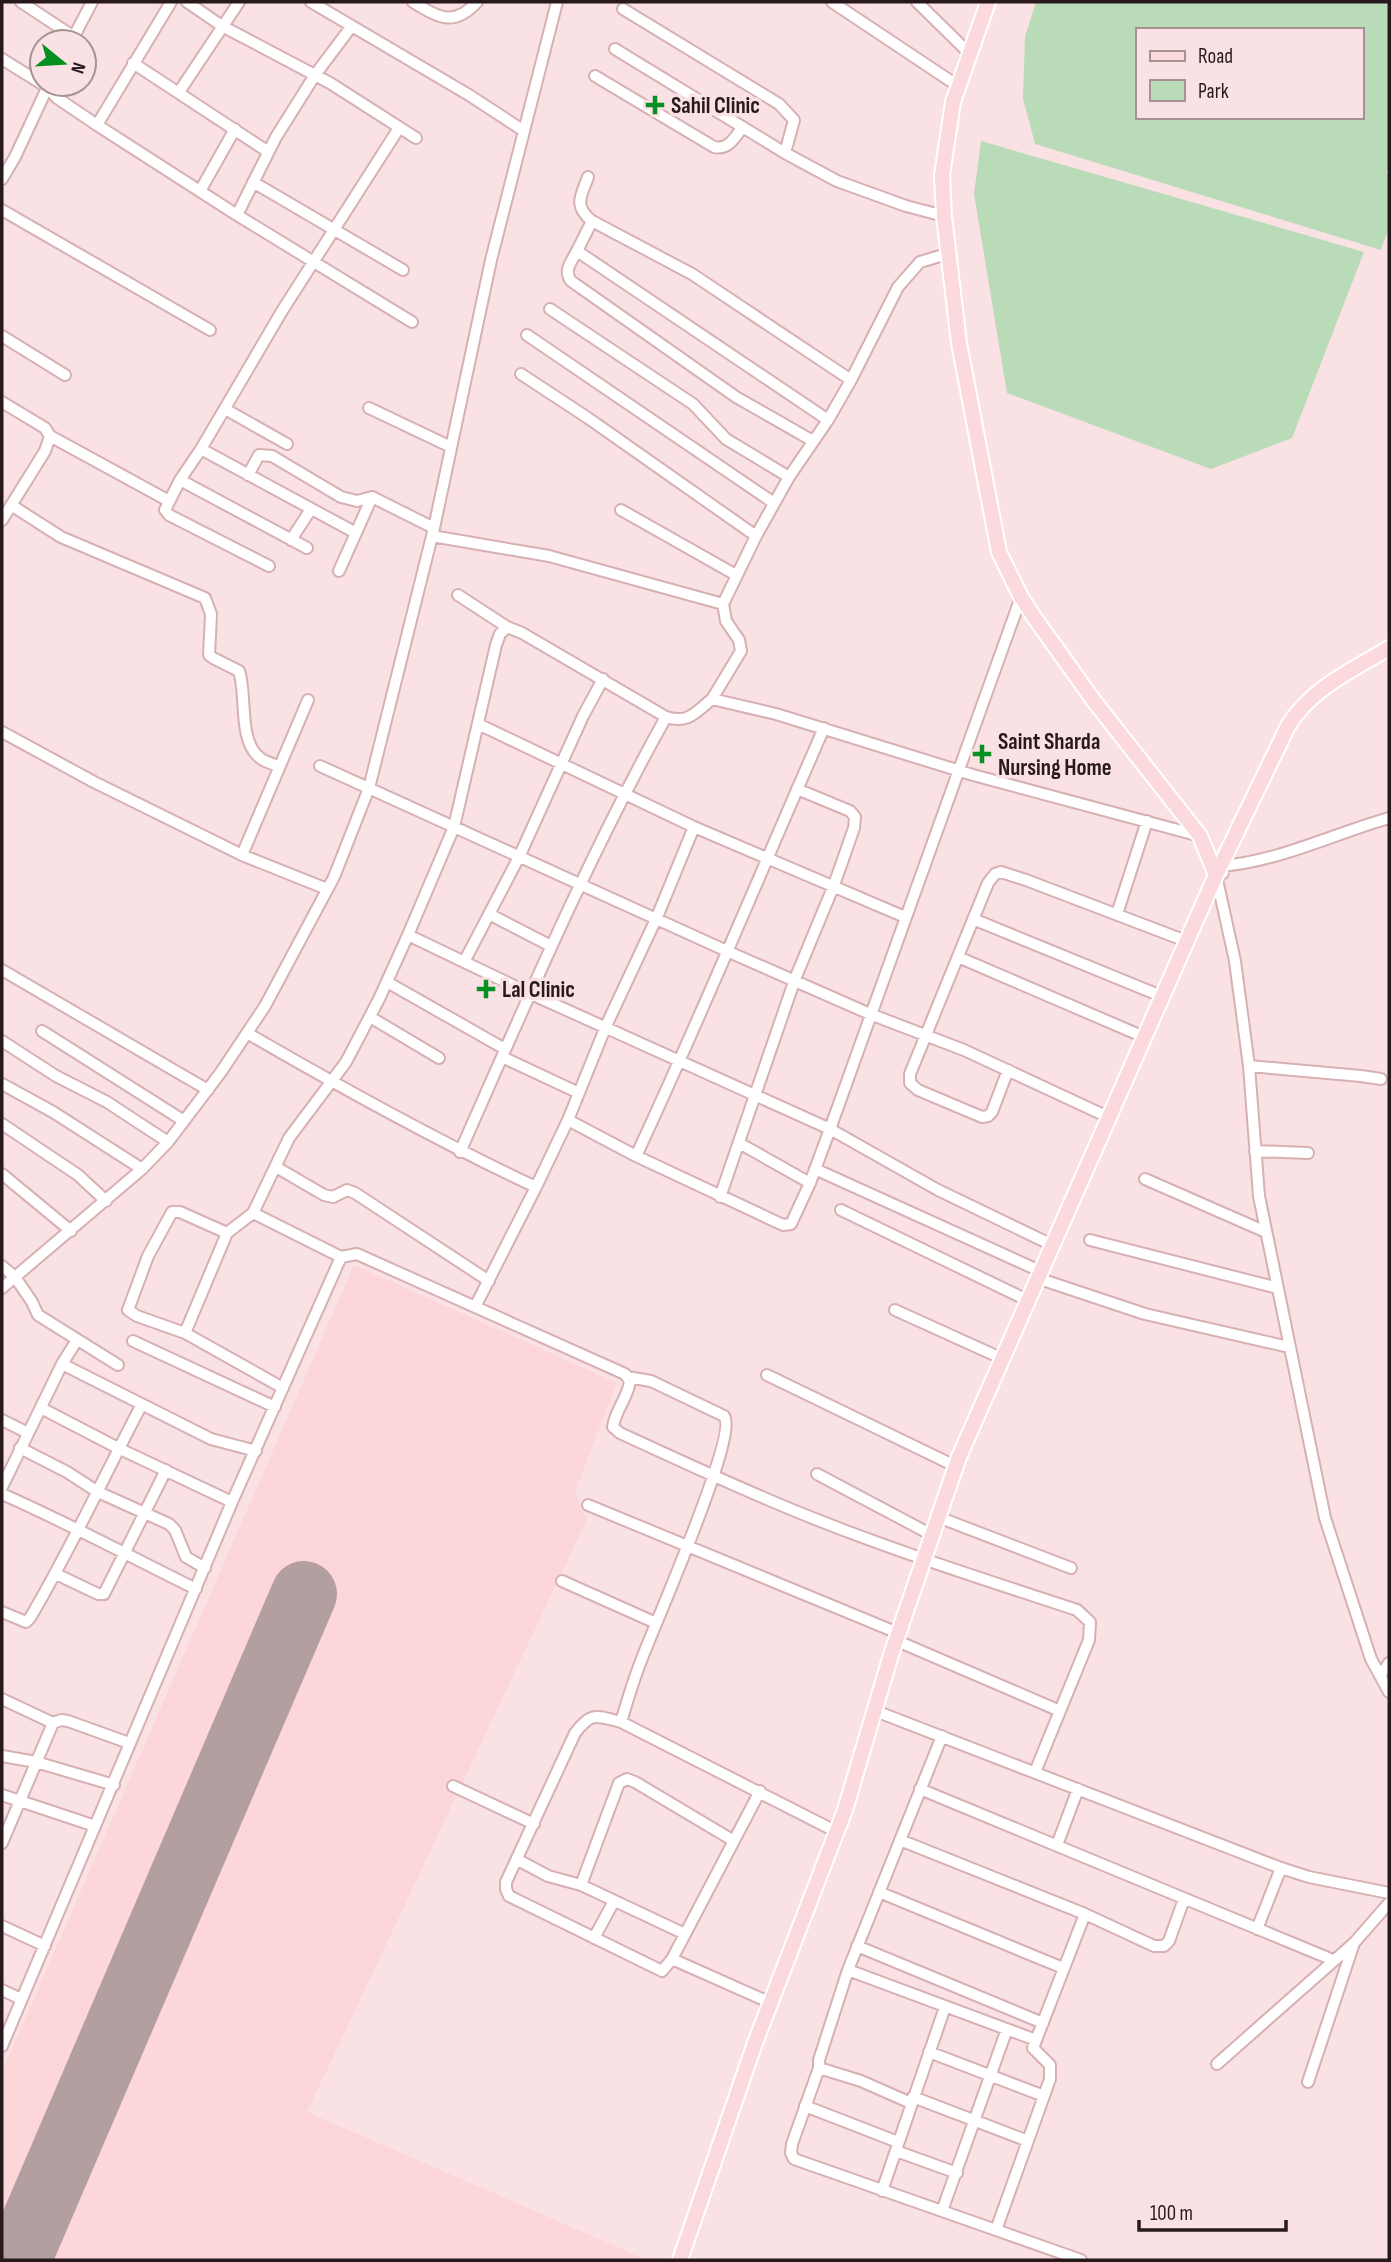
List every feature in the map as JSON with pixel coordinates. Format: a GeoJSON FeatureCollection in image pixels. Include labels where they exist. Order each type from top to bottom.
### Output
{"type":"FeatureCollection","features":[{"type":"Feature","properties":{"kind":"main road"},"geometry":{"type":"LineString","coordinates":[[988,2],[953,102],[942,175],[944,216],[959,343],[999,552],[1021,597],[1094,701],[1200,836],[1219,871]]}},
{"type":"Feature","properties":{"kind":"main road"},"geometry":{"type":"LineString","coordinates":[[680,2260],[771,2003],[845,1810],[873,1710],[956,1466],[1027,1300],[1161,996],[1288,726],[1298,709],[1325,686],[1389,648]]}},
{"type":"Feature","properties":{"kind":"street"},"geometry":{"type":"LineString","coordinates":[[21,2],[57,28]]}},
{"type":"Feature","properties":{"kind":"street"},"geometry":{"type":"LineString","coordinates":[[78,28],[92,2]]}},
{"type":"Feature","properties":{"kind":"street"},"geometry":{"type":"LineString","coordinates":[[97,125],[170,2]]}},
{"type":"Feature","properties":{"kind":"street"},"geometry":{"type":"LineString","coordinates":[[187,2],[222,26],[315,75],[416,138]]}},
{"type":"Feature","properties":{"kind":"street"},"geometry":{"type":"LineString","coordinates":[[179,92],[239,2]]}},
{"type":"Feature","properties":{"kind":"street"},"geometry":{"type":"LineString","coordinates":[[311,2],[469,94],[524,131]]}},
{"type":"Feature","properties":{"kind":"street"},"geometry":{"type":"LineString","coordinates":[[418,3],[439,16],[450,18],[468,12],[477,2]]}},
{"type":"Feature","properties":{"kind":"street"},"geometry":{"type":"LineString","coordinates":[[2,1288],[106,1201],[168,1142],[208,1090],[265,1006],[327,889],[369,788],[433,532],[483,295],[557,2]]}},
{"type":"Feature","properties":{"kind":"street"},"geometry":{"type":"LineString","coordinates":[[832,2],[848,6],[958,86]]}},
{"type":"Feature","properties":{"kind":"street"},"geometry":{"type":"LineString","coordinates":[[916,2],[970,54]]}},
{"type":"Feature","properties":{"kind":"street"},"geometry":{"type":"LineString","coordinates":[[623,9],[779,104],[794,120],[785,153]]}},
{"type":"Feature","properties":{"kind":"street"},"geometry":{"type":"LineString","coordinates":[[237,215],[267,152],[315,75],[351,27]]}},
{"type":"Feature","properties":{"kind":"street"},"geometry":{"type":"LineString","coordinates":[[615,49],[785,153],[837,181],[906,206],[944,216]]}},
{"type":"Feature","properties":{"kind":"street"},"geometry":{"type":"LineString","coordinates":[[2,59],[28,74]]}},
{"type":"Feature","properties":{"kind":"street"},"geometry":{"type":"LineString","coordinates":[[133,63],[267,152]]}},
{"type":"Feature","properties":{"kind":"street"},"geometry":{"type":"LineString","coordinates":[[595,76],[714,147],[729,145],[743,127]]}},
{"type":"Feature","properties":{"kind":"street"},"geometry":{"type":"LineString","coordinates":[[2,179],[42,98]]}},
{"type":"Feature","properties":{"kind":"street"},"geometry":{"type":"LineString","coordinates":[[57,98],[237,215],[412,322]]}},
{"type":"Feature","properties":{"kind":"street"},"geometry":{"type":"LineString","coordinates":[[269,566],[169,515],[165,510],[180,480],[282,310],[399,128]]}},
{"type":"Feature","properties":{"kind":"street"},"geometry":{"type":"LineString","coordinates":[[200,191],[235,129]]}},
{"type":"Feature","properties":{"kind":"street"},"geometry":{"type":"LineString","coordinates":[[588,177],[580,206],[583,214],[592,221],[692,274],[851,380]]}},
{"type":"Feature","properties":{"kind":"street"},"geometry":{"type":"LineString","coordinates":[[253,182],[403,270]]}},
{"type":"Feature","properties":{"kind":"street"},"geometry":{"type":"LineString","coordinates":[[2,210],[209,330]]}},
{"type":"Feature","properties":{"kind":"street"},"geometry":{"type":"LineString","coordinates":[[592,221],[568,268],[567,274],[571,281],[736,397],[813,441]]}},
{"type":"Feature","properties":{"kind":"street"},"geometry":{"type":"LineString","coordinates":[[577,251],[828,420]]}},
{"type":"Feature","properties":{"kind":"street"},"geometry":{"type":"LineString","coordinates":[[458,595],[508,627],[666,717],[682,720],[712,699],[741,651],[739,640],[726,621],[723,604],[756,536],[789,477],[828,420],[851,380],[898,287],[920,262],[950,253]]}},
{"type":"Feature","properties":{"kind":"street"},"geometry":{"type":"LineString","coordinates":[[550,309],[693,404],[726,439],[789,477]]}},
{"type":"Feature","properties":{"kind":"street"},"geometry":{"type":"LineString","coordinates":[[527,335],[775,503]]}},
{"type":"Feature","properties":{"kind":"street"},"geometry":{"type":"LineString","coordinates":[[2,336],[65,375]]}},
{"type":"Feature","properties":{"kind":"street"},"geometry":{"type":"LineString","coordinates":[[522,374],[756,536]]}},
{"type":"Feature","properties":{"kind":"street"},"geometry":{"type":"LineString","coordinates":[[2,402],[45,428],[50,436],[169,502]]}},
{"type":"Feature","properties":{"kind":"street"},"geometry":{"type":"LineString","coordinates":[[369,408],[451,447]]}},
{"type":"Feature","properties":{"kind":"street"},"geometry":{"type":"LineString","coordinates":[[225,409],[287,444]]}},
{"type":"Feature","properties":{"kind":"street"},"geometry":{"type":"LineString","coordinates":[[2,520],[46,451],[50,436]]}},
{"type":"Feature","properties":{"kind":"street"},"geometry":{"type":"LineString","coordinates":[[201,449],[356,533]]}},
{"type":"Feature","properties":{"kind":"street"},"geometry":{"type":"LineString","coordinates":[[248,475],[259,456],[271,456],[341,497],[357,501],[372,497],[433,532],[548,556],[723,604]]}},
{"type":"Feature","properties":{"kind":"street"},"geometry":{"type":"LineString","coordinates":[[180,480],[307,548]]}},
{"type":"Feature","properties":{"kind":"street"},"geometry":{"type":"LineString","coordinates":[[339,571],[372,497]]}},
{"type":"Feature","properties":{"kind":"street"},"geometry":{"type":"LineString","coordinates":[[11,505],[61,537],[205,598],[211,614],[209,654],[239,671],[244,720],[251,745],[258,757],[279,766]]}},
{"type":"Feature","properties":{"kind":"street"},"geometry":{"type":"LineString","coordinates":[[291,540],[311,509]]}},
{"type":"Feature","properties":{"kind":"street"},"geometry":{"type":"LineString","coordinates":[[621,510],[736,575]]}},
{"type":"Feature","properties":{"kind":"street"},"geometry":{"type":"LineString","coordinates":[[568,1119],[720,1197],[783,1225],[791,1224],[830,1129],[1021,597]]}},
{"type":"Feature","properties":{"kind":"street"},"geometry":{"type":"LineString","coordinates":[[184,1333],[227,1233],[253,1213],[289,1139],[333,1083],[387,982],[454,827],[496,645],[500,634],[508,627]]}},
{"type":"Feature","properties":{"kind":"street"},"geometry":{"type":"LineString","coordinates":[[464,962],[519,857],[583,716],[603,680]]}},
{"type":"Feature","properties":{"kind":"street"},"geometry":{"type":"LineString","coordinates":[[712,699],[824,728],[958,771],[1200,836]]}},
{"type":"Feature","properties":{"kind":"street"},"geometry":{"type":"LineString","coordinates":[[242,855],[307,700]]}},
{"type":"Feature","properties":{"kind":"street"},"geometry":{"type":"LineString","coordinates":[[460,1152],[551,946],[623,794],[666,717]]}},
{"type":"Feature","properties":{"kind":"street"},"geometry":{"type":"LineString","coordinates":[[478,724],[694,827],[905,917]]}},
{"type":"Feature","properties":{"kind":"street"},"geometry":{"type":"LineString","coordinates":[[636,1156],[729,952],[765,859],[824,728]]}},
{"type":"Feature","properties":{"kind":"street"},"geometry":{"type":"LineString","coordinates":[[2,733],[93,782],[242,855],[327,889]]}},
{"type":"Feature","properties":{"kind":"street"},"geometry":{"type":"LineString","coordinates":[[320,766],[729,952],[870,1014],[927,1034],[1108,1117]]}},
{"type":"Feature","properties":{"kind":"street"},"geometry":{"type":"LineString","coordinates":[[720,1197],[795,979],[834,885],[854,828],[855,817],[844,808],[797,789]]}},
{"type":"Feature","properties":{"kind":"street"},"geometry":{"type":"LineString","coordinates":[[1389,818],[1273,857],[1219,871],[1224,879],[1221,896],[1235,961],[1249,1066],[1259,1196],[1289,1346],[1325,1518],[1371,1658],[1389,1692]]}},
{"type":"Feature","properties":{"kind":"street"},"geometry":{"type":"LineString","coordinates":[[1117,914],[1147,821]]}},
{"type":"Feature","properties":{"kind":"street"},"geometry":{"type":"LineString","coordinates":[[475,1307],[568,1119],[694,827]]}},
{"type":"Feature","properties":{"kind":"street"},"geometry":{"type":"LineString","coordinates":[[1008,1070],[992,1112],[982,1117],[918,1090],[910,1083],[910,1074],[973,919],[988,883],[995,874],[1001,872],[1186,942]]}},
{"type":"Feature","properties":{"kind":"street"},"geometry":{"type":"LineString","coordinates":[[489,914],[551,946]]}},
{"type":"Feature","properties":{"kind":"street"},"geometry":{"type":"LineString","coordinates":[[973,919],[1161,996]]}},
{"type":"Feature","properties":{"kind":"street"},"geometry":{"type":"LineString","coordinates":[[408,935],[830,1129],[938,1190],[1052,1245]]}},
{"type":"Feature","properties":{"kind":"street"},"geometry":{"type":"LineString","coordinates":[[958,957],[1144,1037]]}},
{"type":"Feature","properties":{"kind":"street"},"geometry":{"type":"LineString","coordinates":[[2,970],[208,1090]]}},
{"type":"Feature","properties":{"kind":"street"},"geometry":{"type":"LineString","coordinates":[[387,982],[503,1053],[579,1093]]}},
{"type":"Feature","properties":{"kind":"street"},"geometry":{"type":"LineString","coordinates":[[370,1017],[439,1058]]}},
{"type":"Feature","properties":{"kind":"street"},"geometry":{"type":"LineString","coordinates":[[42,1031],[184,1121]]}},
{"type":"Feature","properties":{"kind":"street"},"geometry":{"type":"LineString","coordinates":[[247,1033],[460,1152],[536,1187]]}},
{"type":"Feature","properties":{"kind":"street"},"geometry":{"type":"LineString","coordinates":[[2,1041],[56,1076],[107,1102],[168,1142]]}},
{"type":"Feature","properties":{"kind":"street"},"geometry":{"type":"LineString","coordinates":[[1249,1066],[1381,1079]]}},
{"type":"Feature","properties":{"kind":"street"},"geometry":{"type":"LineString","coordinates":[[2,1084],[53,1112],[142,1169]]}},
{"type":"Feature","properties":{"kind":"street"},"geometry":{"type":"LineString","coordinates":[[2,1124],[78,1175],[106,1201]]}},
{"type":"Feature","properties":{"kind":"street"},"geometry":{"type":"LineString","coordinates":[[739,1143],[810,1183]]}},
{"type":"Feature","properties":{"kind":"street"},"geometry":{"type":"LineString","coordinates":[[1255,1152],[1308,1153]]}},
{"type":"Feature","properties":{"kind":"street"},"geometry":{"type":"LineString","coordinates":[[276,1167],[324,1195],[333,1197],[347,1190],[355,1193],[489,1281]]}},
{"type":"Feature","properties":{"kind":"street"},"geometry":{"type":"LineString","coordinates":[[815,1169],[1039,1275],[1145,1314],[1289,1346]]}},
{"type":"Feature","properties":{"kind":"street"},"geometry":{"type":"LineString","coordinates":[[2,1174],[71,1231]]}},
{"type":"Feature","properties":{"kind":"street"},"geometry":{"type":"LineString","coordinates":[[1145,1178],[1266,1231]]}},
{"type":"Feature","properties":{"kind":"street"},"geometry":{"type":"LineString","coordinates":[[841,1210],[1027,1300]]}},
{"type":"Feature","properties":{"kind":"street"},"geometry":{"type":"LineString","coordinates":[[227,1233],[174,1212],[148,1256],[129,1311],[184,1333],[284,1388]]}},
{"type":"Feature","properties":{"kind":"street"},"geometry":{"type":"LineString","coordinates":[[253,1213],[341,1257],[357,1254],[627,1377],[652,1381],[727,1419],[714,1476],[656,1623],[621,1722]]}},
{"type":"Feature","properties":{"kind":"street"},"geometry":{"type":"LineString","coordinates":[[1090,1240],[1278,1288]]}},
{"type":"Feature","properties":{"kind":"street"},"geometry":{"type":"LineString","coordinates":[[2,2046],[232,1502],[341,1257]]}},
{"type":"Feature","properties":{"kind":"street"},"geometry":{"type":"LineString","coordinates":[[2,1266],[15,1277],[38,1315],[118,1365]]}},
{"type":"Feature","properties":{"kind":"street"},"geometry":{"type":"LineString","coordinates":[[895,1310],[1003,1359]]}},
{"type":"Feature","properties":{"kind":"street"},"geometry":{"type":"LineString","coordinates":[[2,1487],[76,1340]]}},
{"type":"Feature","properties":{"kind":"street"},"geometry":{"type":"LineString","coordinates":[[133,1341],[275,1407]]}},
{"type":"Feature","properties":{"kind":"street"},"geometry":{"type":"LineString","coordinates":[[62,1364],[141,1406],[211,1438],[256,1451]]}},
{"type":"Feature","properties":{"kind":"street"},"geometry":{"type":"LineString","coordinates":[[767,1376],[956,1466]]}},
{"type":"Feature","properties":{"kind":"street"},"geometry":{"type":"LineString","coordinates":[[627,1377],[630,1381],[629,1390],[614,1417],[613,1427],[621,1433],[815,1519],[923,1560],[1077,1610],[1090,1622],[1089,1640],[1035,1772]]}},
{"type":"Feature","properties":{"kind":"street"},"geometry":{"type":"LineString","coordinates":[[2,1612],[27,1621],[57,1574],[77,1528],[141,1406]]}},
{"type":"Feature","properties":{"kind":"street"},"geometry":{"type":"LineString","coordinates":[[41,1408],[232,1502]]}},
{"type":"Feature","properties":{"kind":"street"},"geometry":{"type":"LineString","coordinates":[[2,1420],[28,1433]]}},
{"type":"Feature","properties":{"kind":"street"},"geometry":{"type":"LineString","coordinates":[[20,1448],[98,1492],[169,1524],[175,1530],[186,1557],[205,1568]]}},
{"type":"Feature","properties":{"kind":"street"},"geometry":{"type":"LineString","coordinates":[[57,1574],[102,1594],[106,1592],[166,1470]]}},
{"type":"Feature","properties":{"kind":"street"},"geometry":{"type":"LineString","coordinates":[[817,1474],[932,1535]]}},
{"type":"Feature","properties":{"kind":"street"},"geometry":{"type":"LineString","coordinates":[[2,1494],[77,1528],[196,1589]]}},
{"type":"Feature","properties":{"kind":"street"},"geometry":{"type":"LineString","coordinates":[[588,1505],[897,1636],[1060,1711]]}},
{"type":"Feature","properties":{"kind":"street"},"geometry":{"type":"LineString","coordinates":[[938,1517],[1071,1568]]}},
{"type":"Feature","properties":{"kind":"street"},"geometry":{"type":"LineString","coordinates":[[562,1581],[656,1623]]}},
{"type":"Feature","properties":{"kind":"street"},"geometry":{"type":"LineString","coordinates":[[1380,1676],[1389,1662]]}},
{"type":"Feature","properties":{"kind":"street"},"geometry":{"type":"LineString","coordinates":[[2,1699],[53,1723],[68,1721],[130,1743]]}},
{"type":"Feature","properties":{"kind":"street"},"geometry":{"type":"LineString","coordinates":[[873,1710],[1281,1868],[1321,1880],[1389,1893]]}},
{"type":"Feature","properties":{"kind":"street"},"geometry":{"type":"LineString","coordinates":[[760,1791],[672,1959],[662,1971],[509,1896],[506,1889],[506,1882],[575,1733],[586,1719],[597,1717],[621,1722],[760,1791],[837,1832]]}},
{"type":"Feature","properties":{"kind":"street"},"geometry":{"type":"LineString","coordinates":[[2,1843],[53,1723]]}},
{"type":"Feature","properties":{"kind":"street"},"geometry":{"type":"LineString","coordinates":[[942,1736],[848,1970],[791,2153],[794,2159],[1081,2260]]}},
{"type":"Feature","properties":{"kind":"street"},"geometry":{"type":"LineString","coordinates":[[2,1756],[36,1762],[114,1785]]}},
{"type":"Feature","properties":{"kind":"street"},"geometry":{"type":"LineString","coordinates":[[581,1885],[620,1783],[627,1779],[734,1841]]}},
{"type":"Feature","properties":{"kind":"street"},"geometry":{"type":"LineString","coordinates":[[453,1786],[534,1824]]}},
{"type":"Feature","properties":{"kind":"street"},"geometry":{"type":"LineString","coordinates":[[920,1789],[1333,1960]]}},
{"type":"Feature","properties":{"kind":"street"},"geometry":{"type":"LineString","coordinates":[[1056,1845],[1078,1789]]}},
{"type":"Feature","properties":{"kind":"street"},"geometry":{"type":"LineString","coordinates":[[2,1795],[95,1826]]}},
{"type":"Feature","properties":{"kind":"street"},"geometry":{"type":"LineString","coordinates":[[900,1840],[1085,1914],[1154,1946],[1164,1946],[1169,1941],[1184,1899]]}},
{"type":"Feature","properties":{"kind":"street"},"geometry":{"type":"LineString","coordinates":[[518,1860],[548,1876],[581,1885],[685,1934]]}},
{"type":"Feature","properties":{"kind":"street"},"geometry":{"type":"LineString","coordinates":[[1257,1929],[1281,1868]]}},
{"type":"Feature","properties":{"kind":"street"},"geometry":{"type":"LineString","coordinates":[[879,1892],[1063,1968]]}},
{"type":"Feature","properties":{"kind":"street"},"geometry":{"type":"LineString","coordinates":[[594,1938],[614,1901]]}},
{"type":"Feature","properties":{"kind":"street"},"geometry":{"type":"LineString","coordinates":[[1217,2064],[1354,1943],[1389,1903]]}},
{"type":"Feature","properties":{"kind":"street"},"geometry":{"type":"LineString","coordinates":[[996,2230],[1050,2078],[1050,2065],[1033,2048],[1085,1914]]}},
{"type":"Feature","properties":{"kind":"street"},"geometry":{"type":"LineString","coordinates":[[2,1926],[45,1946]]}},
{"type":"Feature","properties":{"kind":"street"},"geometry":{"type":"LineString","coordinates":[[1308,2082],[1354,1943]]}},
{"type":"Feature","properties":{"kind":"street"},"geometry":{"type":"LineString","coordinates":[[857,1946],[1044,2023]]}},
{"type":"Feature","properties":{"kind":"street"},"geometry":{"type":"LineString","coordinates":[[672,1959],[771,2003]]}},
{"type":"Feature","properties":{"kind":"street"},"geometry":{"type":"LineString","coordinates":[[848,1970],[1036,2040]]}},
{"type":"Feature","properties":{"kind":"street"},"geometry":{"type":"LineString","coordinates":[[2,1990],[21,1999]]}},
{"type":"Feature","properties":{"kind":"street"},"geometry":{"type":"LineString","coordinates":[[882,2191],[945,2007]]}},
{"type":"Feature","properties":{"kind":"street"},"geometry":{"type":"LineString","coordinates":[[942,2211],[1007,2029]]}},
{"type":"Feature","properties":{"kind":"street"},"geometry":{"type":"LineString","coordinates":[[929,2052],[1044,2096]]}},
{"type":"Feature","properties":{"kind":"street"},"geometry":{"type":"LineString","coordinates":[[819,2068],[976,2119],[1028,2141]]}},
{"type":"Feature","properties":{"kind":"street"},"geometry":{"type":"LineString","coordinates":[[805,2106],[957,2173]]}},
{"type":"Feature","properties":{"kind":"shaded area"},"geometry":{"type":"Polygon","coordinates":[[[354,1265],[617,1383],[575,1491],[587,1519],[307,2112],[647,2260],[2,2260],[2,2072],[354,1265]]]}},
{"type":"Feature","properties":{"kind":"green space"},"geometry":{"type":"Polygon","coordinates":[[[1036,2],[1389,2],[1389,165],[1386,174],[1389,175],[1389,227],[1381,250],[1035,144],[1023,99],[1025,37],[1036,2]]]}},
{"type":"Feature","properties":{"kind":"green space"},"geometry":{"type":"Polygon","coordinates":[[[981,141],[1364,252],[1292,438],[1211,469],[1007,393],[974,194],[981,141]]]}},
{"type":"Feature","properties":{"kind":"runway"},"geometry":{"type":"LineString","coordinates":[[18,2260],[304,1594]]}},
{"type":"Feature","properties":{"kind":"place","name":"Sahil Clinic"},"geometry":{"type":"Point","coordinates":[655,105]}},
{"type":"Feature","properties":{"kind":"place","name":"Saint Sharda Nursing Home"},"geometry":{"type":"Point","coordinates":[982,754]}},
{"type":"Feature","properties":{"kind":"place","name":"Lal Clinic"},"geometry":{"type":"Point","coordinates":[486,989]}}]}
